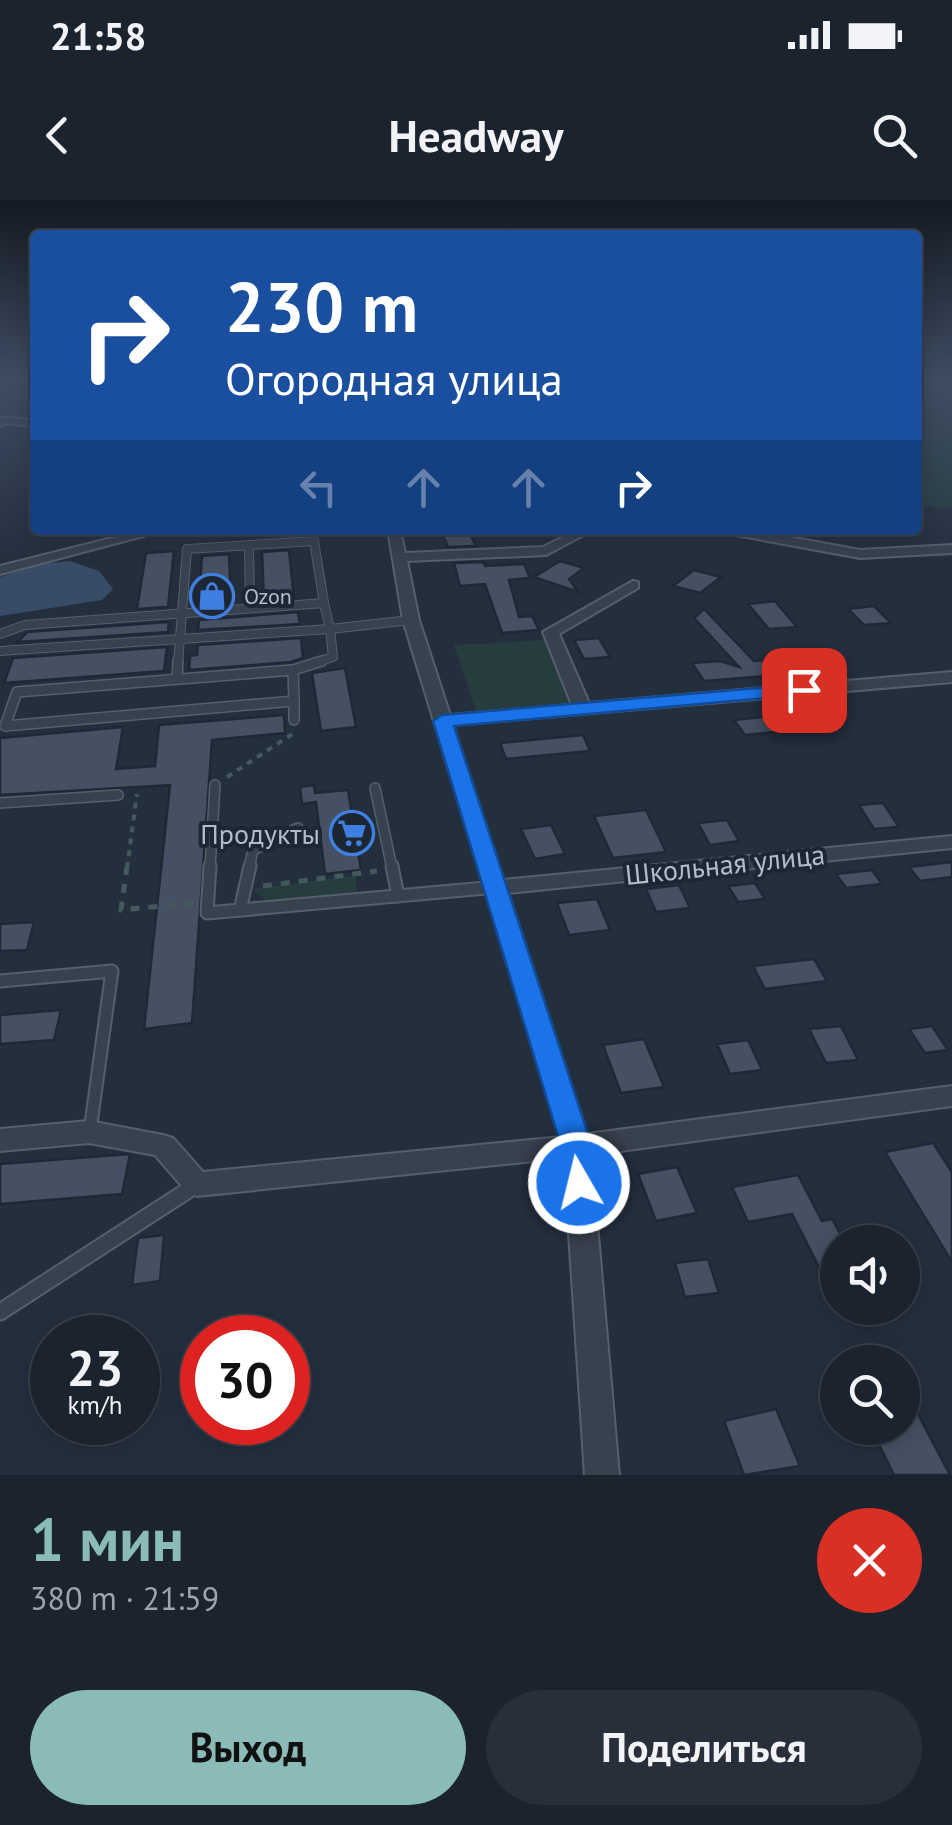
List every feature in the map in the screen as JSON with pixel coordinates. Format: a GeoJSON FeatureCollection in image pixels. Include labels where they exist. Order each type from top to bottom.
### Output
{"type":"FeatureCollection","features":[{"type":"Feature","properties":{"kind":"street"},"geometry":{"type":"LineString","coordinates":[[0,570],[140,535]]}},
{"type":"Feature","properties":{"kind":"street"},"geometry":{"type":"LineString","coordinates":[[395,535],[411,620],[498,887],[576,1146],[602,1475]]}},
{"type":"Feature","properties":{"kind":"street"},"geometry":{"type":"LineString","coordinates":[[399,558],[546,551],[577,535]]}},
{"type":"Feature","properties":{"kind":"street"},"geometry":{"type":"LineString","coordinates":[[757,535],[860,554],[952,549]]}},
{"type":"Feature","properties":{"kind":"street"},"geometry":{"type":"LineString","coordinates":[[583,710],[551,632],[633,586]]}},
{"type":"Feature","properties":{"kind":"street"},"geometry":{"type":"LineString","coordinates":[[442,721],[952,677]]}},
{"type":"Feature","properties":{"kind":"street","name":"Школьная улица"},"geometry":{"type":"LineString","coordinates":[[498,887],[952,842]]}},
{"type":"Feature","properties":{"kind":"street"},"geometry":{"type":"LineString","coordinates":[[0,1140],[90,1132],[163,1146],[197,1184],[576,1146],[952,1096]]}},
{"type":"Feature","properties":{"kind":"lane"},"geometry":{"type":"LineString","coordinates":[[177,679],[187,549],[314,541],[333,657],[293,670],[17,692],[5,726],[294,701]]}},
{"type":"Feature","properties":{"kind":"lane"},"geometry":{"type":"LineString","coordinates":[[250,545],[250,608]]}},
{"type":"Feature","properties":{"kind":"lane"},"geometry":{"type":"LineString","coordinates":[[0,634],[24,625],[324,603]]}},
{"type":"Feature","properties":{"kind":"lane"},"geometry":{"type":"LineString","coordinates":[[0,651],[181,641],[411,620]]}},
{"type":"Feature","properties":{"kind":"lane"},"geometry":{"type":"LineString","coordinates":[[293,670],[294,720]]}},
{"type":"Feature","properties":{"kind":"lane"},"geometry":{"type":"LineString","coordinates":[[214,785],[207,913],[498,887]]}},
{"type":"Feature","properties":{"kind":"lane"},"geometry":{"type":"LineString","coordinates":[[375,788],[398,896]]}},
{"type":"Feature","properties":{"kind":"lane"},"geometry":{"type":"LineString","coordinates":[[0,803],[118,795]]}},
{"type":"Feature","properties":{"kind":"lane"},"geometry":{"type":"LineString","coordinates":[[240,910],[253,850],[298,828]]}},
{"type":"Feature","properties":{"kind":"lane"},"geometry":{"type":"LineString","coordinates":[[0,981],[112,971],[90,1132]]}},
{"type":"Feature","properties":{"kind":"lane"},"geometry":{"type":"LineString","coordinates":[[0,1312],[197,1184]]}},
{"type":"Feature","properties":{"kind":"path"},"geometry":{"type":"LineString","coordinates":[[214,785],[297,731]]}},
{"type":"Feature","properties":{"kind":"path"},"geometry":{"type":"LineString","coordinates":[[136,794],[121,910],[208,902]]}},
{"type":"Feature","properties":{"kind":"path"},"geometry":{"type":"LineString","coordinates":[[242,888],[392,869]]}},
{"type":"Feature","properties":{"kind":"green space"},"geometry":{"type":"Polygon","coordinates":[[[922,440],[952,440],[952,509],[922,505],[922,440]]]}},
{"type":"Feature","properties":{"kind":"green space"},"geometry":{"type":"Polygon","coordinates":[[[547,640],[575,703],[476,711],[454,645],[547,640]]]}},
{"type":"Feature","properties":{"kind":"green space"},"geometry":{"type":"Polygon","coordinates":[[[355,876],[358,894],[266,901],[252,889],[355,876]]]}},
{"type":"Feature","properties":{"kind":"water"},"geometry":{"type":"Polygon","coordinates":[[[70,561],[99,571],[113,589],[102,600],[0,616],[0,577],[41,564],[70,561]]]}},
{"type":"Feature","properties":{"kind":"building"},"geometry":{"type":"Polygon","coordinates":[[[443,535],[470,535],[476,546],[448,547],[443,535]]]}},
{"type":"Feature","properties":{"kind":"building"},"geometry":{"type":"Polygon","coordinates":[[[289,550],[294,598],[264,600],[262,552],[289,550]]]}},
{"type":"Feature","properties":{"kind":"building"},"geometry":{"type":"Polygon","coordinates":[[[174,551],[168,607],[137,609],[146,553],[174,551]]]}},
{"type":"Feature","properties":{"kind":"building"},"geometry":{"type":"Polygon","coordinates":[[[229,554],[231,602],[199,605],[202,556],[229,554]]]}},
{"type":"Feature","properties":{"kind":"building"},"geometry":{"type":"Polygon","coordinates":[[[560,561],[584,568],[569,579],[578,592],[534,577],[560,561]]]}},
{"type":"Feature","properties":{"kind":"building"},"geometry":{"type":"Polygon","coordinates":[[[483,562],[485,566],[524,564],[530,578],[509,580],[519,617],[532,616],[539,630],[502,633],[485,584],[460,586],[454,563],[483,562]]]}},
{"type":"Feature","properties":{"kind":"building"},"geometry":{"type":"Polygon","coordinates":[[[694,570],[721,577],[700,593],[673,586],[694,570]]]}},
{"type":"Feature","properties":{"kind":"building"},"geometry":{"type":"Polygon","coordinates":[[[775,601],[797,627],[769,629],[748,604],[775,601]]]}},
{"type":"Feature","properties":{"kind":"building"},"geometry":{"type":"Polygon","coordinates":[[[874,606],[891,623],[864,625],[848,609],[874,606]]]}},
{"type":"Feature","properties":{"kind":"building"},"geometry":{"type":"Polygon","coordinates":[[[704,609],[754,661],[768,660],[780,675],[704,681],[692,663],[720,661],[739,667],[694,618],[704,609]]]}},
{"type":"Feature","properties":{"kind":"building"},"geometry":{"type":"Polygon","coordinates":[[[298,612],[300,624],[198,630],[199,620],[298,612]]]}},
{"type":"Feature","properties":{"kind":"building"},"geometry":{"type":"Polygon","coordinates":[[[169,622],[168,632],[18,642],[27,632],[169,622]]]}},
{"type":"Feature","properties":{"kind":"building"},"geometry":{"type":"Polygon","coordinates":[[[301,638],[303,658],[291,662],[189,670],[190,656],[197,655],[198,645],[301,638]]]}},
{"type":"Feature","properties":{"kind":"building"},"geometry":{"type":"Polygon","coordinates":[[[599,638],[610,657],[584,659],[574,640],[599,638]]]}},
{"type":"Feature","properties":{"kind":"building"},"geometry":{"type":"Polygon","coordinates":[[[167,647],[164,671],[4,683],[13,658],[167,647]]]}},
{"type":"Feature","properties":{"kind":"building"},"geometry":{"type":"Polygon","coordinates":[[[345,668],[356,727],[321,731],[312,673],[345,668]]]}},
{"type":"Feature","properties":{"kind":"building"},"geometry":{"type":"Polygon","coordinates":[[[284,715],[285,733],[212,740],[192,1023],[144,1029],[170,785],[0,795],[0,738],[123,727],[116,769],[155,766],[159,725],[284,715]]]}},
{"type":"Feature","properties":{"kind":"building"},"geometry":{"type":"Polygon","coordinates":[[[772,716],[784,731],[745,735],[734,720],[772,716]]]}},
{"type":"Feature","properties":{"kind":"building"},"geometry":{"type":"Polygon","coordinates":[[[583,735],[590,751],[506,759],[500,743],[583,735]]]}},
{"type":"Feature","properties":{"kind":"building"},"geometry":{"type":"Polygon","coordinates":[[[314,785],[315,793],[348,790],[361,870],[325,874],[316,802],[302,804],[300,787],[314,785]]]}},
{"type":"Feature","properties":{"kind":"building"},"geometry":{"type":"Polygon","coordinates":[[[883,803],[899,827],[874,829],[859,805],[883,803]]]}},
{"type":"Feature","properties":{"kind":"building"},"geometry":{"type":"Polygon","coordinates":[[[646,810],[666,852],[613,858],[594,816],[646,810]]]}},
{"type":"Feature","properties":{"kind":"building"},"geometry":{"type":"Polygon","coordinates":[[[727,820],[739,841],[710,845],[698,823],[727,820]]]}},
{"type":"Feature","properties":{"kind":"building"},"geometry":{"type":"Polygon","coordinates":[[[551,825],[565,854],[535,859],[521,829],[551,825]]]}},
{"type":"Feature","properties":{"kind":"building"},"geometry":{"type":"Polygon","coordinates":[[[952,862],[952,877],[920,881],[909,867],[952,862]]]}},
{"type":"Feature","properties":{"kind":"building"},"geometry":{"type":"Polygon","coordinates":[[[872,870],[882,884],[846,888],[836,874],[872,870]]]}},
{"type":"Feature","properties":{"kind":"building"},"geometry":{"type":"Polygon","coordinates":[[[755,883],[765,899],[738,902],[728,886],[755,883]]]}},
{"type":"Feature","properties":{"kind":"building"},"geometry":{"type":"Polygon","coordinates":[[[679,885],[690,908],[656,912],[646,889],[679,885]]]}},
{"type":"Feature","properties":{"kind":"building"},"geometry":{"type":"Polygon","coordinates":[[[597,899],[610,930],[569,935],[557,903],[597,899]]]}},
{"type":"Feature","properties":{"kind":"building"},"geometry":{"type":"Polygon","coordinates":[[[34,922],[27,950],[0,951],[0,924],[34,922]]]}},
{"type":"Feature","properties":{"kind":"building"},"geometry":{"type":"Polygon","coordinates":[[[814,959],[827,981],[765,989],[753,966],[814,959]]]}},
{"type":"Feature","properties":{"kind":"building"},"geometry":{"type":"Polygon","coordinates":[[[61,1010],[54,1040],[0,1044],[0,1015],[61,1010]]]}},
{"type":"Feature","properties":{"kind":"building"},"geometry":{"type":"Polygon","coordinates":[[[841,1026],[858,1060],[826,1063],[809,1029],[841,1026]]]}},
{"type":"Feature","properties":{"kind":"building"},"geometry":{"type":"Polygon","coordinates":[[[932,1026],[948,1050],[925,1053],[909,1029],[932,1026]]]}},
{"type":"Feature","properties":{"kind":"building"},"geometry":{"type":"Polygon","coordinates":[[[644,1039],[664,1087],[621,1093],[603,1045],[644,1039]]]}},
{"type":"Feature","properties":{"kind":"building"},"geometry":{"type":"Polygon","coordinates":[[[748,1040],[762,1070],[730,1074],[717,1044],[748,1040]]]}},
{"type":"Feature","properties":{"kind":"building"},"geometry":{"type":"Polygon","coordinates":[[[933,1143],[952,1172],[952,1262],[885,1152],[933,1143]]]}},
{"type":"Feature","properties":{"kind":"building"},"geometry":{"type":"Polygon","coordinates":[[[130,1154],[122,1194],[0,1204],[0,1164],[130,1154]]]}},
{"type":"Feature","properties":{"kind":"building"},"geometry":{"type":"Polygon","coordinates":[[[677,1167],[697,1213],[656,1221],[638,1174],[677,1167]]]}},
{"type":"Feature","properties":{"kind":"building"},"geometry":{"type":"Polygon","coordinates":[[[798,1175],[822,1221],[832,1219],[835,1225],[820,1225],[820,1267],[792,1214],[748,1222],[732,1187],[798,1175]]]}},
{"type":"Feature","properties":{"kind":"building"},"geometry":{"type":"Polygon","coordinates":[[[164,1235],[160,1281],[132,1285],[138,1238],[164,1235]]]}},
{"type":"Feature","properties":{"kind":"building"},"geometry":{"type":"Polygon","coordinates":[[[708,1259],[719,1293],[685,1297],[675,1263],[708,1259]]]}},
{"type":"Feature","properties":{"kind":"building"},"geometry":{"type":"Polygon","coordinates":[[[776,1409],[800,1466],[744,1475],[724,1421],[776,1409]]]}},
{"type":"Feature","properties":{"kind":"building"},"geometry":{"type":"Polygon","coordinates":[[[920,1418],[950,1475],[894,1475],[879,1445],[920,1445],[920,1418]]]}},
{"type":"Feature","properties":{"kind":"place","name":"Ozon"},"geometry":{"type":"Point","coordinates":[212,596]}},
{"type":"Feature","properties":{"kind":"place","name":"Продукты"},"geometry":{"type":"Point","coordinates":[352,833]}},
{"type":"Feature","properties":{"kind":"route"},"geometry":{"type":"LineString","coordinates":[[579,1183],[576,1146],[498,887],[442,721],[804,690]]}}]}
